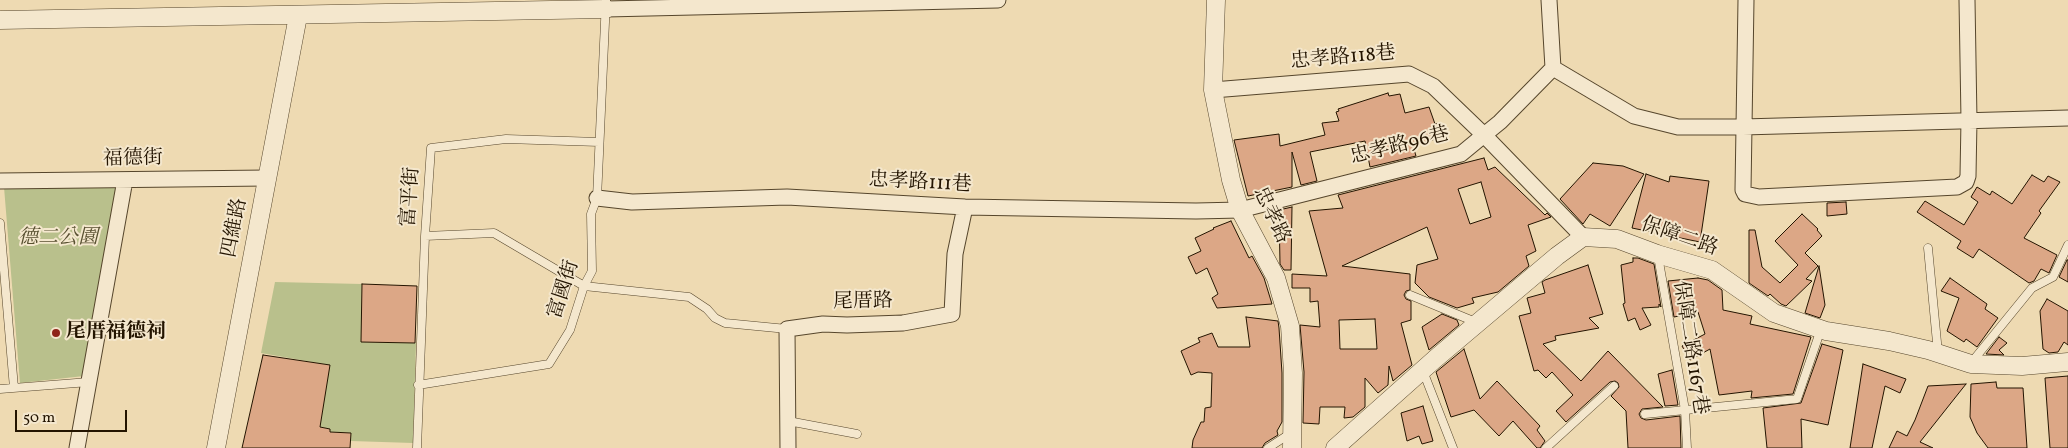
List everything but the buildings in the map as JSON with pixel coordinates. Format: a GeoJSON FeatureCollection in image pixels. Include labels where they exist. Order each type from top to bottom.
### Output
{"type":"FeatureCollection","features":[{"type":"Feature","properties":{"kind":"street"},"geometry":{"type":"LineString","coordinates":[[0,20],[298,16],[606,4],[998,0]]}},
{"type":"Feature","properties":{"kind":"street","name":"忠孝路"},"geometry":{"type":"LineString","coordinates":[[1216,0],[1213,90],[1231,180],[1240,210],[1276,278],[1290,326],[1293,373],[1291,440]]}},
{"type":"Feature","properties":{"kind":"street"},"geometry":{"type":"LineString","coordinates":[[1549,0],[1552,68],[1634,116],[1678,127],[2068,118]]}},
{"type":"Feature","properties":{"kind":"street"},"geometry":{"type":"LineString","coordinates":[[1746,0],[1743,190],[1745,194],[1759,197],[1957,187],[1966,182],[1968,176],[1969,120],[1967,0]]}},
{"type":"Feature","properties":{"kind":"street","name":"四維路"},"geometry":{"type":"LineString","coordinates":[[216,448],[298,16]]}},
{"type":"Feature","properties":{"kind":"street","name":"忠孝路96巷"},"geometry":{"type":"LineString","coordinates":[[1240,210],[1461,154],[1500,122],[1552,68]]}},
{"type":"Feature","properties":{"kind":"street","name":"忠孝路118巷"},"geometry":{"type":"LineString","coordinates":[[1213,90],[1409,74],[1433,86],[1484,135]]}},
{"type":"Feature","properties":{"kind":"street"},"geometry":{"type":"LineString","coordinates":[[1335,448],[1557,256],[1583,238],[1484,135]]}},
{"type":"Feature","properties":{"kind":"street","name":"福德街"},"geometry":{"type":"LineString","coordinates":[[0,181],[267,178]]}},
{"type":"Feature","properties":{"kind":"street"},"geometry":{"type":"LineString","coordinates":[[77,448],[125,180]]}},
{"type":"Feature","properties":{"kind":"street","name":"忠孝路111巷"},"geometry":{"type":"LineString","coordinates":[[597,198],[632,202],[787,197],[965,207],[1240,210]]}},
{"type":"Feature","properties":{"kind":"street","name":"尾厝路"},"geometry":{"type":"LineString","coordinates":[[787,328],[823,324],[847,326],[903,323],[952,314],[955,254],[965,207]]}},
{"type":"Feature","properties":{"kind":"street","name":"保障二路"},"geometry":{"type":"LineString","coordinates":[[1583,238],[1617,239],[1657,254],[1712,270],[1774,313],[1821,329],[1889,341],[1971,364],[2022,366],[2068,362]]}},
{"type":"Feature","properties":{"kind":"street"},"geometry":{"type":"LineString","coordinates":[[787,328],[788,448]]}},
{"type":"Feature","properties":{"kind":"lane","name":"富國街"},"geometry":{"type":"LineString","coordinates":[[418,385],[549,364],[570,330],[584,286],[592,271],[591,214],[597,198],[606,4]]}},
{"type":"Feature","properties":{"kind":"lane","name":"富平街"},"geometry":{"type":"LineString","coordinates":[[417,448],[425,236],[432,148],[506,139],[599,142]]}},
{"type":"Feature","properties":{"kind":"lane"},"geometry":{"type":"LineString","coordinates":[[0,223],[14,388]]}},
{"type":"Feature","properties":{"kind":"lane"},"geometry":{"type":"LineString","coordinates":[[425,236],[494,233],[584,286],[689,297],[707,309],[715,318],[725,323],[787,328]]}},
{"type":"Feature","properties":{"kind":"lane"},"geometry":{"type":"LineString","coordinates":[[1971,364],[2032,288],[2053,277],[2068,245]]}},
{"type":"Feature","properties":{"kind":"lane"},"geometry":{"type":"LineString","coordinates":[[1928,248],[1938,354]]}},
{"type":"Feature","properties":{"kind":"lane","name":"保障二路1167巷"},"geometry":{"type":"LineString","coordinates":[[1657,254],[1684,410],[1687,448]]}},
{"type":"Feature","properties":{"kind":"lane"},"geometry":{"type":"LineString","coordinates":[[1410,295],[1479,323]]}},
{"type":"Feature","properties":{"kind":"lane"},"geometry":{"type":"LineString","coordinates":[[1645,414],[1798,400],[1821,329]]}},
{"type":"Feature","properties":{"kind":"lane"},"geometry":{"type":"LineString","coordinates":[[1423,370],[1453,448]]}},
{"type":"Feature","properties":{"kind":"lane"},"geometry":{"type":"LineString","coordinates":[[0,389],[89,382]]}},
{"type":"Feature","properties":{"kind":"lane"},"geometry":{"type":"LineString","coordinates":[[1546,448],[1614,386]]}},
{"type":"Feature","properties":{"kind":"lane"},"geometry":{"type":"LineString","coordinates":[[788,420],[857,434]]}},
{"type":"Feature","properties":{"kind":"lane"},"geometry":{"type":"LineString","coordinates":[[1268,448],[1291,440]]}},
{"type":"Feature","properties":{"kind":"green space","name":"德二公園"},"geometry":{"type":"Polygon","coordinates":[[[119,186],[84,376],[20,383],[4,187],[119,186]]]}},
{"type":"Feature","properties":{"kind":"green space"},"geometry":{"type":"Polygon","coordinates":[[[275,282],[362,284],[361,342],[416,343],[413,443],[351,441],[351,433],[330,432],[330,429],[320,427],[329,365],[261,353],[275,282]]]}},
{"type":"Feature","properties":{"kind":"place","name":"尾厝福德祠"},"geometry":{"type":"Point","coordinates":[56,333]}}]}
